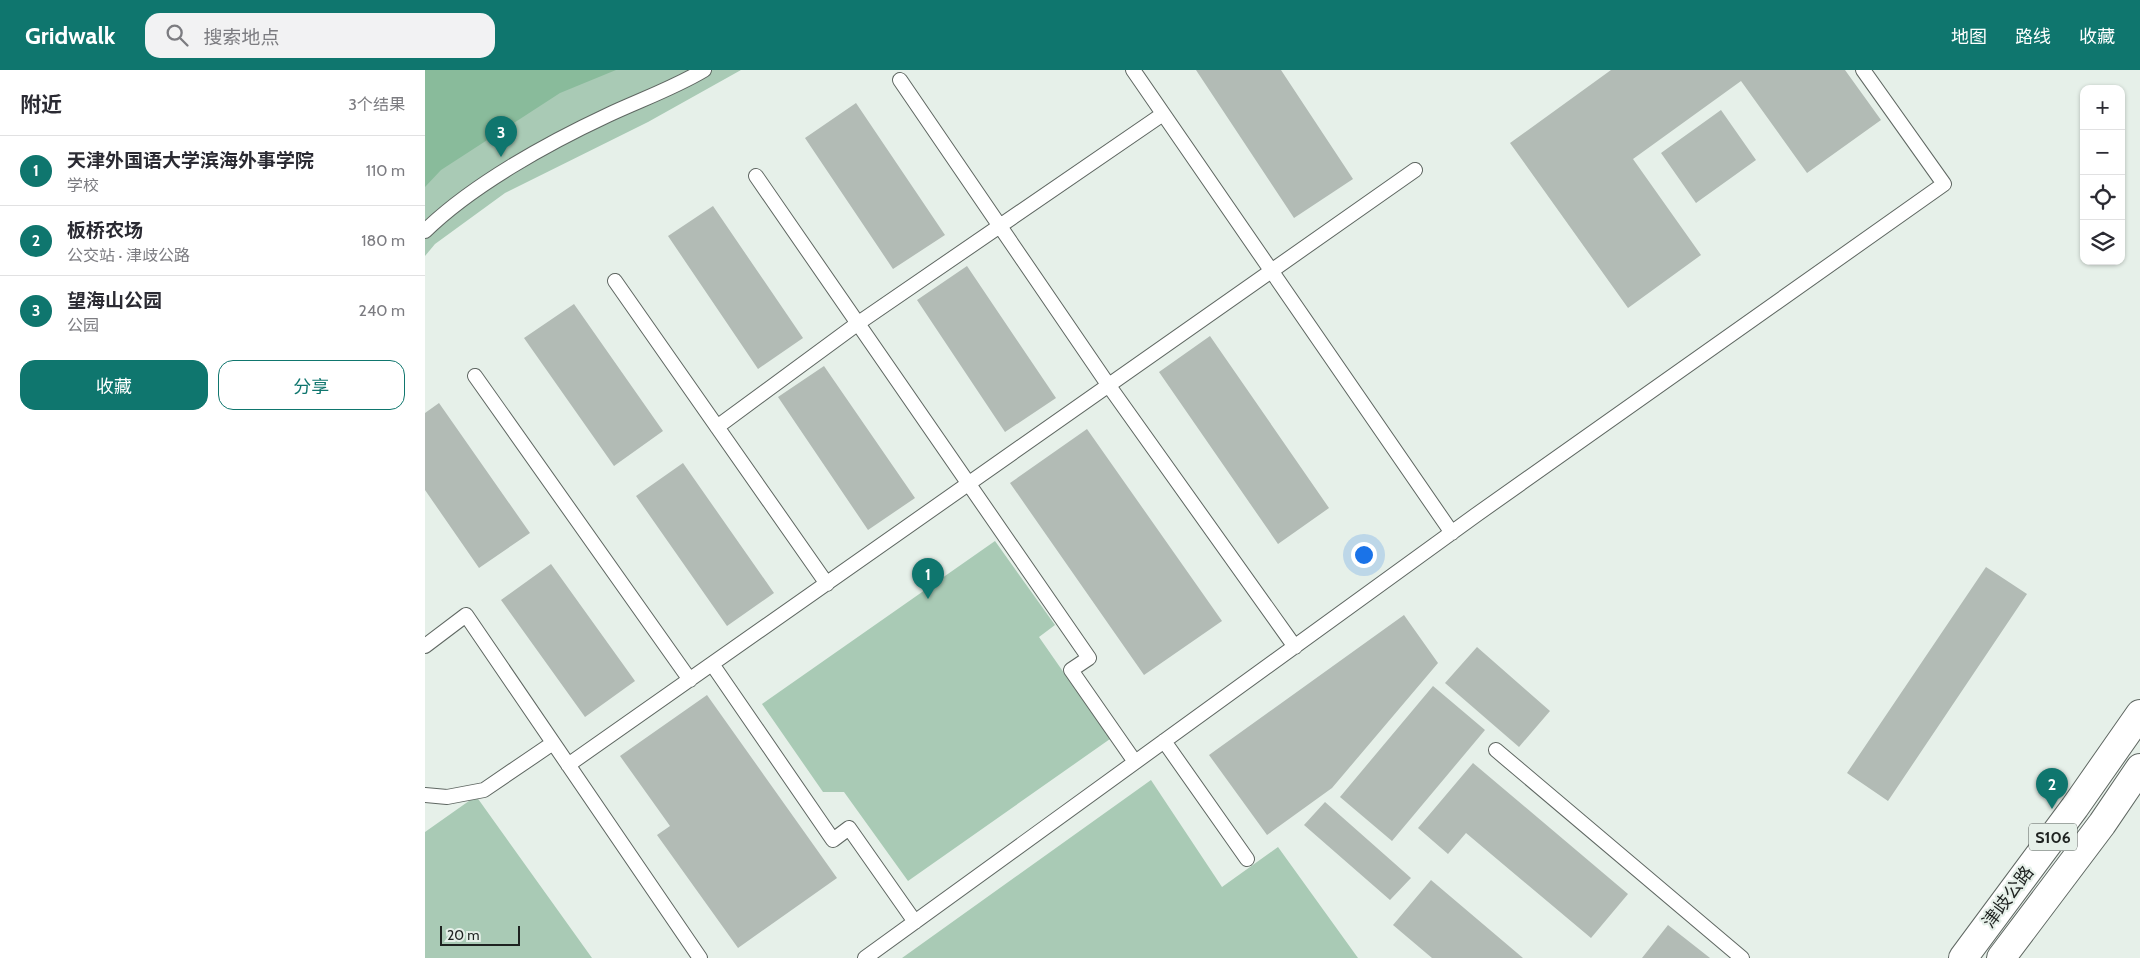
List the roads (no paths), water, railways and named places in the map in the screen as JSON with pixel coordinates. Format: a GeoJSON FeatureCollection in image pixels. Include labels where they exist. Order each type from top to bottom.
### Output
{"type":"FeatureCollection","features":[{"type":"Feature","properties":{"kind":"main road","name":"津歧公路"},"geometry":{"type":"LineString","coordinates":[[1963,958],[2075,807],[2140,714]]}},
{"type":"Feature","properties":{"kind":"main road","name":"津歧公路"},"geometry":{"type":"LineString","coordinates":[[2001,958],[2101,824],[2140,768]]}},
{"type":"Feature","properties":{"kind":"lane"},"geometry":{"type":"LineString","coordinates":[[425,231],[441,215],[518,162],[605,116],[704,70]]}},
{"type":"Feature","properties":{"kind":"lane"},"geometry":{"type":"LineString","coordinates":[[1133,70],[1452,533]]}},
{"type":"Feature","properties":{"kind":"lane"},"geometry":{"type":"LineString","coordinates":[[865,958],[1452,533],[1944,184],[1863,70]]}},
{"type":"Feature","properties":{"kind":"lane"},"geometry":{"type":"LineString","coordinates":[[900,80],[1109,386],[1295,647]]}},
{"type":"Feature","properties":{"kind":"lane"},"geometry":{"type":"LineString","coordinates":[[717,427],[857,324],[1163,114]]}},
{"type":"Feature","properties":{"kind":"lane"},"geometry":{"type":"LineString","coordinates":[[568,765],[1415,170]]}},
{"type":"Feature","properties":{"kind":"lane"},"geometry":{"type":"LineString","coordinates":[[756,176],[1089,658],[1071,670],[1135,762]]}},
{"type":"Feature","properties":{"kind":"lane"},"geometry":{"type":"LineString","coordinates":[[615,281],[827,584]]}},
{"type":"Feature","properties":{"kind":"lane"},"geometry":{"type":"LineString","coordinates":[[475,376],[689,680]]}},
{"type":"Feature","properties":{"kind":"lane"},"geometry":{"type":"LineString","coordinates":[[425,646],[466,615],[700,958]]}},
{"type":"Feature","properties":{"kind":"lane"},"geometry":{"type":"LineString","coordinates":[[712,664],[833,840],[849,828],[915,922]]}},
{"type":"Feature","properties":{"kind":"lane"},"geometry":{"type":"LineString","coordinates":[[1165,741],[1247,859]]}},
{"type":"Feature","properties":{"kind":"lane"},"geometry":{"type":"LineString","coordinates":[[425,795],[447,797],[485,790],[553,743]]}},
{"type":"Feature","properties":{"kind":"lane"},"geometry":{"type":"LineString","coordinates":[[1496,750],[1742,958]]}},
{"type":"Feature","properties":{"kind":"place","name":"望海山公园"},"geometry":{"type":"Point","coordinates":[501,157]}},
{"type":"Feature","properties":{"kind":"place","name":"天津外国语大学滨海外事学院"},"geometry":{"type":"Point","coordinates":[928,599]}},
{"type":"Feature","properties":{"kind":"place","name":"板桥农场"},"geometry":{"type":"Point","coordinates":[2052,809]}}]}
